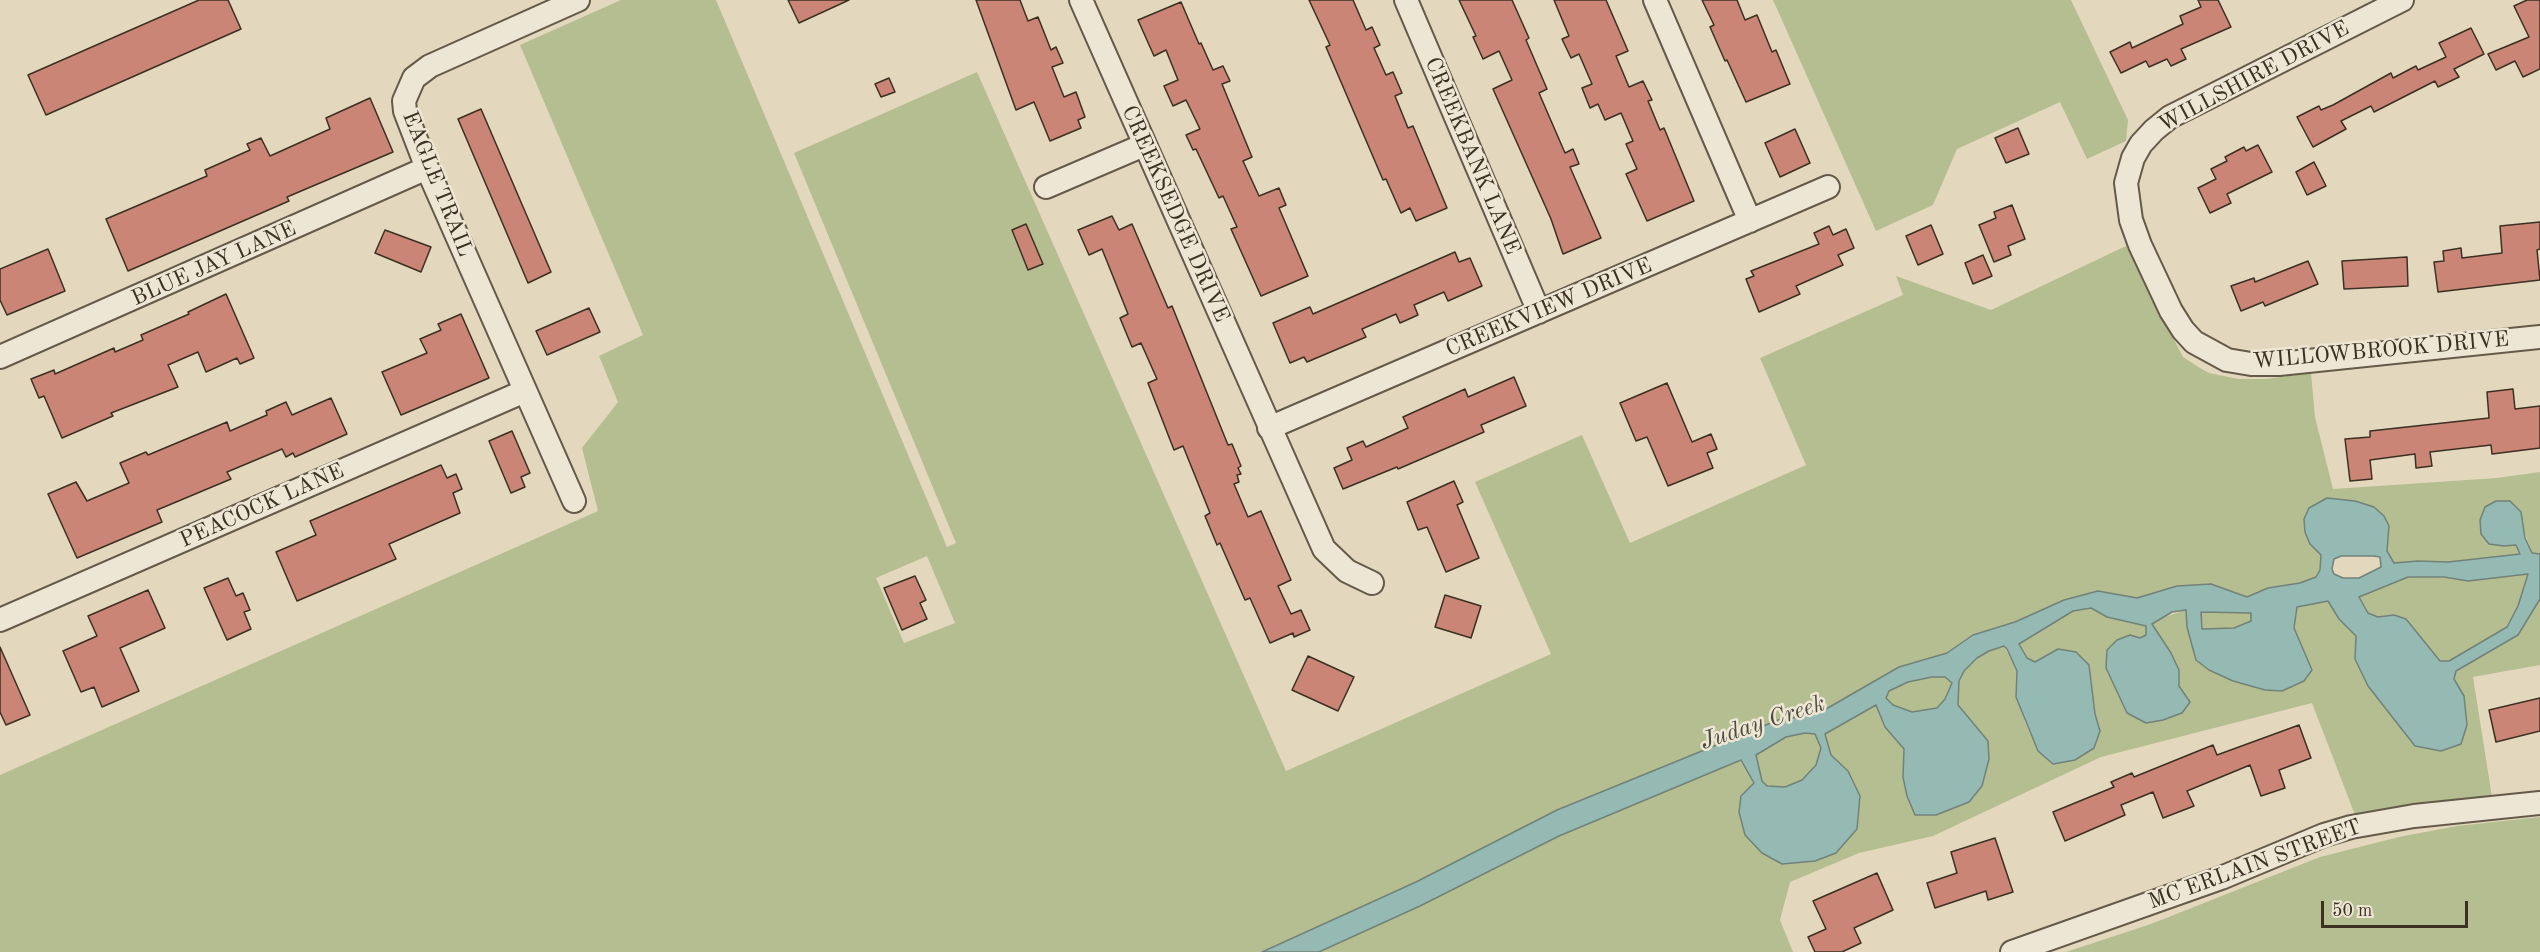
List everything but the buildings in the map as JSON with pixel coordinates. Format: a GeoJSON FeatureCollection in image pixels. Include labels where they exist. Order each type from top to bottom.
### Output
{"type":"FeatureCollection","features":[{"type":"Feature","properties":{"kind":"street","name":"EAGLE TRAIL"},"geometry":{"type":"LineString","coordinates":[[574,501],[427,168],[405,111],[407,90],[414,78],[430,66],[578,0]]}},
{"type":"Feature","properties":{"kind":"street","name":"CREEKSEDGE DRIVE"},"geometry":{"type":"LineString","coordinates":[[1081,0],[1324,549],[1347,571],[1372,583]]}},
{"type":"Feature","properties":{"kind":"street","name":"CREEKBANK LANE"},"geometry":{"type":"LineString","coordinates":[[1406,0],[1539,312]]}},
{"type":"Feature","properties":{"kind":"street"},"geometry":{"type":"LineString","coordinates":[[1655,0],[1750,221]]}},
{"type":"Feature","properties":{"kind":"street","name":"WILLSHIRE DRIVE"},"geometry":{"type":"LineString","coordinates":[[2140,245],[2131,220],[2126,183],[2133,158],[2141,144],[2154,130],[2170,117],[2402,0]]}},
{"type":"Feature","properties":{"kind":"street"},"geometry":{"type":"LineString","coordinates":[[1046,187],[1144,145]]}},
{"type":"Feature","properties":{"kind":"street","name":"BLUE JAY LANE"},"geometry":{"type":"LineString","coordinates":[[0,357],[427,168]]}},
{"type":"Feature","properties":{"kind":"street","name":"CREEKVIEW DRIVE"},"geometry":{"type":"LineString","coordinates":[[1269,428],[1828,187]]}},
{"type":"Feature","properties":{"kind":"street","name":"WILLOWBROOK DRIVE"},"geometry":{"type":"LineString","coordinates":[[2140,245],[2171,311],[2183,330],[2194,342],[2227,360],[2251,364],[2279,364],[2540,337]]}},
{"type":"Feature","properties":{"kind":"street","name":"PEACOCK LANE"},"geometry":{"type":"LineString","coordinates":[[0,620],[525,391]]}},
{"type":"Feature","properties":{"kind":"street","name":"MC ERLAIN STREET"},"geometry":{"type":"LineString","coordinates":[[2012,952],[2221,878],[2351,827],[2414,816],[2540,803]]}},
{"type":"Feature","properties":{"kind":"green space"},"geometry":{"type":"Polygon","coordinates":[[[621,0],[716,0],[947,547],[956,543],[794,153],[977,72],[1286,771],[1551,654],[1475,482],[1582,435],[1630,543],[1806,465],[1760,358],[1903,295],[1896,276],[1991,310],[2126,246],[2183,357],[2209,373],[2238,379],[2265,379],[2311,373],[2315,417],[2333,489],[2497,478],[2540,472],[2540,554],[2532,553],[2522,525],[2497,501],[2485,508],[2480,520],[2504,546],[2516,545],[2521,554],[2448,562],[2394,563],[2387,551],[2389,534],[2310,544],[2321,555],[2320,570],[2316,577],[2300,583],[2268,588],[2247,597],[2211,584],[2177,586],[2137,598],[2098,591],[2064,600],[2015,622],[1973,635],[1947,653],[1899,667],[1826,709],[1805,716],[1778,720],[1742,760],[1754,783],[1741,796],[1739,812],[1857,829],[1860,796],[1848,771],[1831,755],[1825,734],[1876,705],[1885,727],[1904,749],[1903,777],[1988,741],[1958,705],[1959,681],[1964,671],[1977,658],[2004,646],[2017,671],[2017,697],[2025,722],[2038,751],[2053,764],[2100,731],[2095,714],[2089,665],[2035,662],[2027,658],[2019,644],[2073,611],[2091,608],[2107,617],[2146,626],[2147,634],[2140,638],[2130,635],[2117,640],[2106,668],[2127,713],[2179,686],[2179,670],[2152,624],[2161,618],[2186,610],[2187,627],[2307,657],[2294,628],[2297,607],[2328,601],[2339,619],[2356,636],[2355,659],[2368,686],[2415,746],[2464,696],[2454,679],[2456,671],[2486,654],[2534,609],[2540,599],[2540,665],[2473,677],[2492,797],[2415,804],[2355,815],[2312,703],[2101,757],[1933,836],[1859,853],[1790,882],[1780,920],[1793,952],[0,952],[0,775],[598,511],[582,448],[618,402],[599,356],[643,335],[520,45],[621,0]],[[927,556],[876,578],[904,643],[955,623],[927,556]]]}},
{"type":"Feature","properties":{"kind":"green space"},"geometry":{"type":"Polygon","coordinates":[[[1773,0],[2071,0],[2128,120],[2126,141],[2087,159],[2060,102],[1957,149],[1933,205],[1876,231],[1773,0]]]}},
{"type":"Feature","properties":{"kind":"green space"},"geometry":{"type":"Polygon","coordinates":[[[2528,573],[2518,606],[2507,627],[2449,661],[2440,661],[2406,619],[2394,615],[2378,617],[2368,613],[2359,597],[2408,577],[2444,577],[2468,581],[2528,573]]]}},
{"type":"Feature","properties":{"kind":"green space"},"geometry":{"type":"Polygon","coordinates":[[[2201,611],[2251,613],[2251,621],[2235,628],[2201,629],[2201,611]]]}},
{"type":"Feature","properties":{"kind":"green space"},"geometry":{"type":"Polygon","coordinates":[[[1945,677],[1952,683],[1945,699],[1937,708],[1912,712],[1893,705],[1886,698],[1889,691],[1908,682],[1945,677]]]}},
{"type":"Feature","properties":{"kind":"green space"},"geometry":{"type":"Polygon","coordinates":[[[1805,733],[1815,734],[1821,748],[1816,765],[1802,780],[1785,787],[1767,786],[1762,781],[1756,755],[1786,737],[1805,733]]]}},
{"type":"Feature","properties":{"kind":"green space"},"geometry":{"type":"Polygon","coordinates":[[[2540,817],[2540,952],[2066,952],[2151,924],[2320,857],[2399,837],[2457,826],[2540,817]]]}},
{"type":"Feature","properties":{"kind":"water"},"geometry":{"type":"Polygon","coordinates":[[[2327,498],[2355,501],[2374,507],[2384,516],[2389,526],[2387,551],[2394,563],[2448,562],[2520,554],[2516,545],[2489,544],[2481,534],[2480,520],[2485,507],[2496,501],[2510,501],[2521,512],[2525,538],[2532,553],[2540,554],[2540,599],[2518,635],[2456,671],[2454,679],[2464,696],[2467,725],[2461,744],[2441,751],[2415,746],[2368,686],[2355,659],[2356,636],[2339,619],[2328,601],[2297,607],[2294,628],[2312,670],[2304,681],[2282,691],[2265,690],[2233,681],[2209,670],[2196,660],[2187,627],[2186,610],[2172,612],[2152,624],[2171,653],[2179,670],[2179,686],[2190,702],[2182,713],[2146,723],[2127,713],[2106,668],[2107,650],[2117,640],[2130,635],[2140,638],[2146,635],[2146,626],[2107,617],[2091,608],[2073,611],[2019,644],[2027,658],[2035,662],[2058,649],[2076,652],[2089,665],[2095,714],[2100,731],[2094,748],[2075,760],[2053,764],[2038,751],[2016,697],[2017,671],[2004,646],[1977,658],[1964,671],[1959,681],[1958,705],[1988,741],[1989,759],[1982,786],[1969,802],[1936,815],[1915,815],[1907,796],[1903,777],[1904,749],[1885,727],[1876,705],[1825,734],[1831,755],[1848,771],[1860,796],[1857,829],[1836,853],[1815,861],[1782,864],[1762,853],[1745,835],[1739,812],[1741,796],[1754,783],[1741,760],[1559,836],[1420,906],[1319,952],[1262,952],[1416,882],[1557,810],[1778,720],[1805,716],[1826,709],[1899,667],[1947,653],[1973,635],[2015,622],[2064,600],[2098,591],[2137,598],[2177,586],[2211,584],[2247,597],[2268,588],[2300,583],[2316,577],[2320,570],[2321,555],[2310,544],[2305,532],[2304,519],[2309,508],[2327,498]],[[2341,556],[2334,559],[2332,569],[2334,574],[2343,578],[2359,578],[2381,567],[2380,557],[2341,556]],[[2528,574],[2468,581],[2444,577],[2408,577],[2359,597],[2368,613],[2378,617],[2394,615],[2406,619],[2440,661],[2449,661],[2507,627],[2518,606],[2528,574]],[[2201,612],[2202,629],[2234,628],[2251,621],[2251,613],[2201,612]],[[1932,677],[1908,682],[1889,691],[1886,698],[1893,705],[1912,712],[1937,708],[1945,699],[1952,683],[1945,677],[1932,677]],[[1805,733],[1786,737],[1756,755],[1762,781],[1767,786],[1785,787],[1802,780],[1816,765],[1821,748],[1815,734],[1805,733]]]}},
{"type":"Feature","properties":{"kind":"water label","name":"Juday Creek"},"geometry":{"type":"Point","coordinates":[1763,723]}}]}
